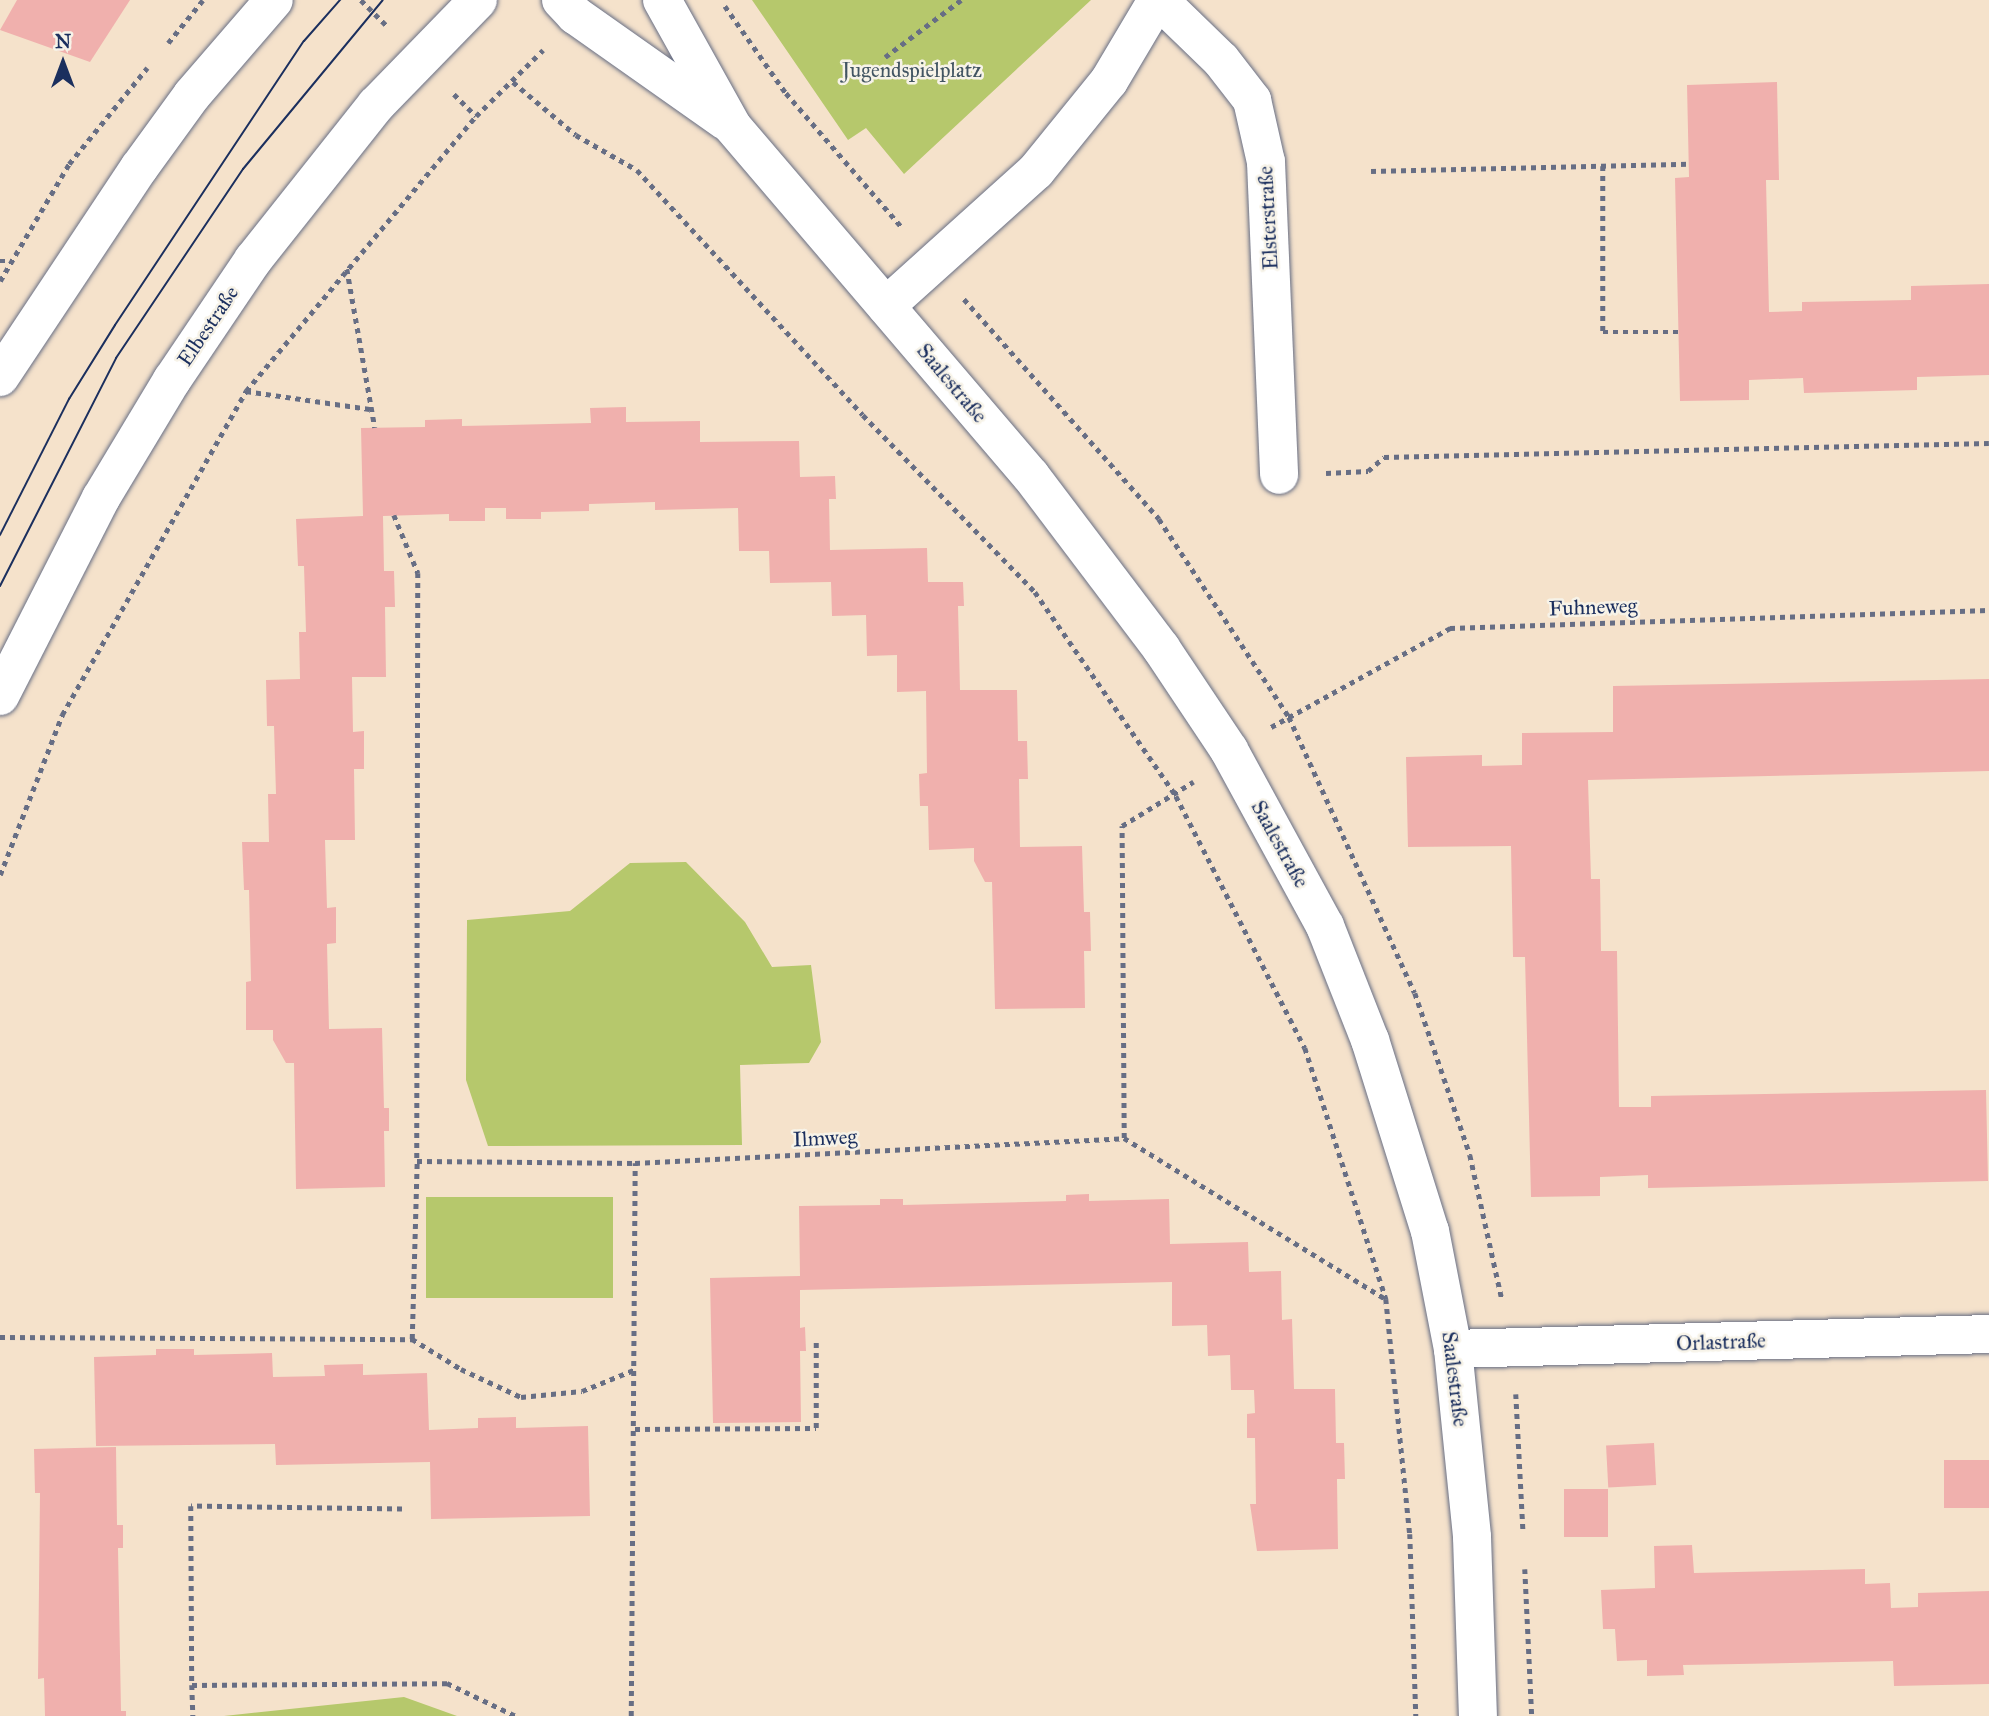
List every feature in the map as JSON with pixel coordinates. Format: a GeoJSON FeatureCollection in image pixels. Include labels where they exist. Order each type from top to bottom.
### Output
{"type":"FeatureCollection","features":[{"type":"Feature","properties":{"kind":"street"},"geometry":{"type":"LineString","coordinates":[[0,377],[139,168],[192,95],[274,0]]}},
{"type":"Feature","properties":{"kind":"street","name":"Elbestraße"},"geometry":{"type":"LineString","coordinates":[[0,696],[101,498],[172,380],[253,260],[376,105],[478,0]]}},
{"type":"Feature","properties":{"kind":"street","name":"Saalestraße"},"geometry":{"type":"LineString","coordinates":[[662,0],[732,127],[886,306],[1093,555],[1229,750],[1325,926],[1370,1040],[1430,1231],[1453,1349],[1472,1537],[1478,1716]]}},
{"type":"Feature","properties":{"kind":"street","name":"Elsterstraße"},"geometry":{"type":"LineString","coordinates":[[886,306],[1036,171],[1110,81],[1158,0],[1221,60],[1252,100],[1266,162],[1279,475]]}},
{"type":"Feature","properties":{"kind":"street","name":"Saalestraße"},"geometry":{"type":"LineString","coordinates":[[568,7],[732,127]]}},
{"type":"Feature","properties":{"kind":"street","name":"Orlastraße"},"geometry":{"type":"LineString","coordinates":[[1453,1349],[1989,1334]]}},
{"type":"Feature","properties":{"kind":"path"},"geometry":{"type":"LineString","coordinates":[[161,51],[203,0]]}},
{"type":"Feature","properties":{"kind":"path"},"geometry":{"type":"LineString","coordinates":[[885,57],[961,0]]}},
{"type":"Feature","properties":{"kind":"path"},"geometry":{"type":"LineString","coordinates":[[0,875],[62,715],[246,391],[346,268],[476,116],[513,82],[568,7]]}},
{"type":"Feature","properties":{"kind":"path"},"geometry":{"type":"LineString","coordinates":[[0,281],[69,164],[153,61]]}},
{"type":"Feature","properties":{"kind":"path"},"geometry":{"type":"LineString","coordinates":[[513,82],[576,135],[637,170],[854,405],[1035,592],[1176,796],[1305,1048],[1386,1299],[1410,1534],[1416,1716]]}},
{"type":"Feature","properties":{"kind":"path"},"geometry":{"type":"LineString","coordinates":[[1371,171],[1689,164]]}},
{"type":"Feature","properties":{"kind":"path"},"geometry":{"type":"LineString","coordinates":[[1603,166],[1603,332],[1678,332]]}},
{"type":"Feature","properties":{"kind":"path"},"geometry":{"type":"LineString","coordinates":[[0,261],[12,261]]}},
{"type":"Feature","properties":{"kind":"path"},"geometry":{"type":"LineString","coordinates":[[346,268],[375,428]]}},
{"type":"Feature","properties":{"kind":"path"},"geometry":{"type":"LineString","coordinates":[[246,391],[370,409]]}},
{"type":"Feature","properties":{"kind":"path"},"geometry":{"type":"LineString","coordinates":[[1279,475],[1367,471],[1384,457],[1989,443]]}},
{"type":"Feature","properties":{"kind":"path"},"geometry":{"type":"LineString","coordinates":[[394,515],[418,573],[417,1161],[412,1339]]}},
{"type":"Feature","properties":{"kind":"path","name":"Fuhneweg"},"geometry":{"type":"LineString","coordinates":[[1229,750],[1450,628],[1989,610]]}},
{"type":"Feature","properties":{"kind":"path"},"geometry":{"type":"LineString","coordinates":[[1229,750],[1176,796],[1122,826],[1124,1138],[1386,1299],[1453,1349]]}},
{"type":"Feature","properties":{"kind":"path","name":"Ilmweg"},"geometry":{"type":"LineString","coordinates":[[417,1161],[635,1163],[1124,1138]]}},
{"type":"Feature","properties":{"kind":"path"},"geometry":{"type":"LineString","coordinates":[[631,1716],[636,1368],[635,1163]]}},
{"type":"Feature","properties":{"kind":"path"},"geometry":{"type":"LineString","coordinates":[[0,1337],[412,1339],[461,1369],[521,1397],[582,1391],[636,1368]]}},
{"type":"Feature","properties":{"kind":"path"},"geometry":{"type":"LineString","coordinates":[[635,1429],[816,1428],[816,1339]]}},
{"type":"Feature","properties":{"kind":"path"},"geometry":{"type":"LineString","coordinates":[[193,1716],[191,1506],[402,1509]]}},
{"type":"Feature","properties":{"kind":"path"},"geometry":{"type":"LineString","coordinates":[[192,1685],[447,1683],[516,1716]]}},
{"type":"Feature","properties":{"kind":"green space","name":"Jugendspielplatz"},"geometry":{"type":"Polygon","coordinates":[[[752,0],[1091,0],[904,174],[866,128],[848,140],[752,0]]]}},
{"type":"Feature","properties":{"kind":"green space"},"geometry":{"type":"Polygon","coordinates":[[[686,862],[745,922],[772,967],[811,965],[821,1042],[809,1063],[740,1065],[742,1145],[488,1146],[466,1080],[467,920],[570,911],[630,863],[686,862]]]}},
{"type":"Feature","properties":{"kind":"green space"},"geometry":{"type":"Polygon","coordinates":[[[426,1197],[613,1197],[613,1298],[426,1298],[426,1197]]]}},
{"type":"Feature","properties":{"kind":"green space"},"geometry":{"type":"Polygon","coordinates":[[[404,1697],[457,1716],[224,1716],[404,1697]]]}},
{"type":"Feature","properties":{"kind":"building"},"geometry":{"type":"Polygon","coordinates":[[[17,0],[130,0],[90,62],[0,30],[17,0]]]}},
{"type":"Feature","properties":{"kind":"building"},"geometry":{"type":"Polygon","coordinates":[[[1777,82],[1779,180],[1766,180],[1769,312],[1802,311],[1802,302],[1911,300],[1911,286],[1989,284],[1989,375],[1917,377],[1917,390],[1804,393],[1803,378],[1749,380],[1749,400],[1680,401],[1675,178],[1689,177],[1687,85],[1777,82]]]}},
{"type":"Feature","properties":{"kind":"building"},"geometry":{"type":"Polygon","coordinates":[[[626,407],[626,422],[700,421],[700,442],[799,441],[800,477],[835,476],[836,499],[829,499],[830,550],[927,548],[928,582],[963,582],[964,606],[958,606],[960,690],[1017,690],[1018,741],[1027,741],[1028,779],[1019,779],[1020,847],[1082,846],[1084,912],[1090,912],[1091,951],[1084,951],[1085,1008],[995,1009],[992,882],[985,882],[974,861],[974,848],[929,850],[928,806],[920,806],[919,774],[927,773],[926,691],[897,692],[897,655],[867,656],[866,615],[832,616],[831,582],[770,583],[769,551],[739,551],[738,508],[655,510],[655,502],[589,504],[589,511],[541,512],[541,519],[506,519],[506,508],[485,508],[485,521],[449,521],[449,514],[383,516],[384,571],[394,571],[395,607],[385,607],[386,677],[352,677],[353,732],[364,731],[364,769],[354,769],[355,840],[325,840],[327,908],[336,907],[336,943],[327,944],[329,1029],[382,1028],[384,1108],[389,1108],[389,1131],[384,1131],[385,1187],[296,1189],[294,1063],[286,1063],[273,1040],[273,1030],[246,1030],[246,982],[251,981],[249,890],[244,890],[242,842],[269,842],[268,794],[276,794],[274,726],[267,726],[266,680],[300,679],[299,632],[306,632],[304,566],[298,566],[296,519],[363,516],[361,428],[425,427],[425,420],[462,419],[462,426],[591,423],[590,408],[626,407]]]}},
{"type":"Feature","properties":{"kind":"building"},"geometry":{"type":"Polygon","coordinates":[[[1989,679],[1989,771],[1588,780],[1591,879],[1600,879],[1601,951],[1617,951],[1619,1107],[1651,1107],[1651,1096],[1986,1090],[1988,1181],[1648,1188],[1648,1175],[1600,1177],[1600,1196],[1531,1197],[1525,957],[1513,957],[1511,846],[1408,847],[1406,757],[1482,755],[1482,766],[1522,765],[1522,733],[1613,732],[1613,686],[1989,679]]]}},
{"type":"Feature","properties":{"kind":"building"},"geometry":{"type":"Polygon","coordinates":[[[1089,1194],[1089,1201],[1169,1199],[1170,1244],[1248,1242],[1249,1272],[1281,1271],[1282,1320],[1292,1319],[1294,1389],[1335,1389],[1336,1443],[1344,1443],[1345,1479],[1337,1479],[1338,1549],[1257,1551],[1250,1504],[1256,1504],[1255,1438],[1247,1438],[1247,1414],[1255,1413],[1254,1390],[1231,1390],[1230,1355],[1208,1356],[1207,1325],[1172,1326],[1172,1282],[800,1290],[800,1328],[805,1327],[806,1351],[800,1351],[801,1422],[713,1423],[710,1278],[800,1276],[799,1206],[880,1205],[880,1199],[903,1199],[903,1205],[1066,1201],[1066,1195],[1089,1194]]]}},
{"type":"Feature","properties":{"kind":"building"},"geometry":{"type":"Polygon","coordinates":[[[156,1349],[194,1349],[194,1355],[272,1353],[273,1377],[325,1376],[324,1365],[363,1364],[363,1375],[427,1373],[429,1430],[478,1428],[478,1418],[516,1417],[516,1428],[588,1426],[590,1516],[431,1519],[430,1462],[276,1465],[275,1444],[96,1446],[94,1357],[156,1355],[156,1349]]]}},
{"type":"Feature","properties":{"kind":"building"},"geometry":{"type":"Polygon","coordinates":[[[1654,1443],[1656,1485],[1608,1487],[1606,1446],[1654,1443]]]}},
{"type":"Feature","properties":{"kind":"building"},"geometry":{"type":"Polygon","coordinates":[[[116,1447],[117,1525],[123,1525],[123,1548],[118,1548],[121,1711],[126,1711],[126,1716],[45,1716],[44,1678],[38,1679],[40,1493],[35,1493],[34,1449],[116,1447]]]}},
{"type":"Feature","properties":{"kind":"building"},"geometry":{"type":"Polygon","coordinates":[[[1944,1460],[1989,1460],[1989,1508],[1944,1508],[1944,1460]]]}},
{"type":"Feature","properties":{"kind":"building"},"geometry":{"type":"Polygon","coordinates":[[[1564,1489],[1608,1489],[1608,1537],[1564,1537],[1564,1489]]]}},
{"type":"Feature","properties":{"kind":"building"},"geometry":{"type":"Polygon","coordinates":[[[1692,1545],[1694,1573],[1865,1569],[1865,1584],[1890,1583],[1891,1608],[1918,1607],[1918,1593],[1989,1591],[1989,1684],[1894,1686],[1893,1661],[1683,1665],[1684,1675],[1647,1676],[1647,1660],[1617,1661],[1615,1629],[1603,1629],[1601,1590],[1655,1588],[1654,1546],[1692,1545]]]}},
{"type":"Feature","properties":{"kind":"tram line"},"geometry":{"type":"LineString","coordinates":[[0,535],[69,399],[115,325],[304,41],[340,0]]}},
{"type":"Feature","properties":{"kind":"tram line"},"geometry":{"type":"LineString","coordinates":[[0,586],[116,358],[243,169],[383,0]]}}]}
